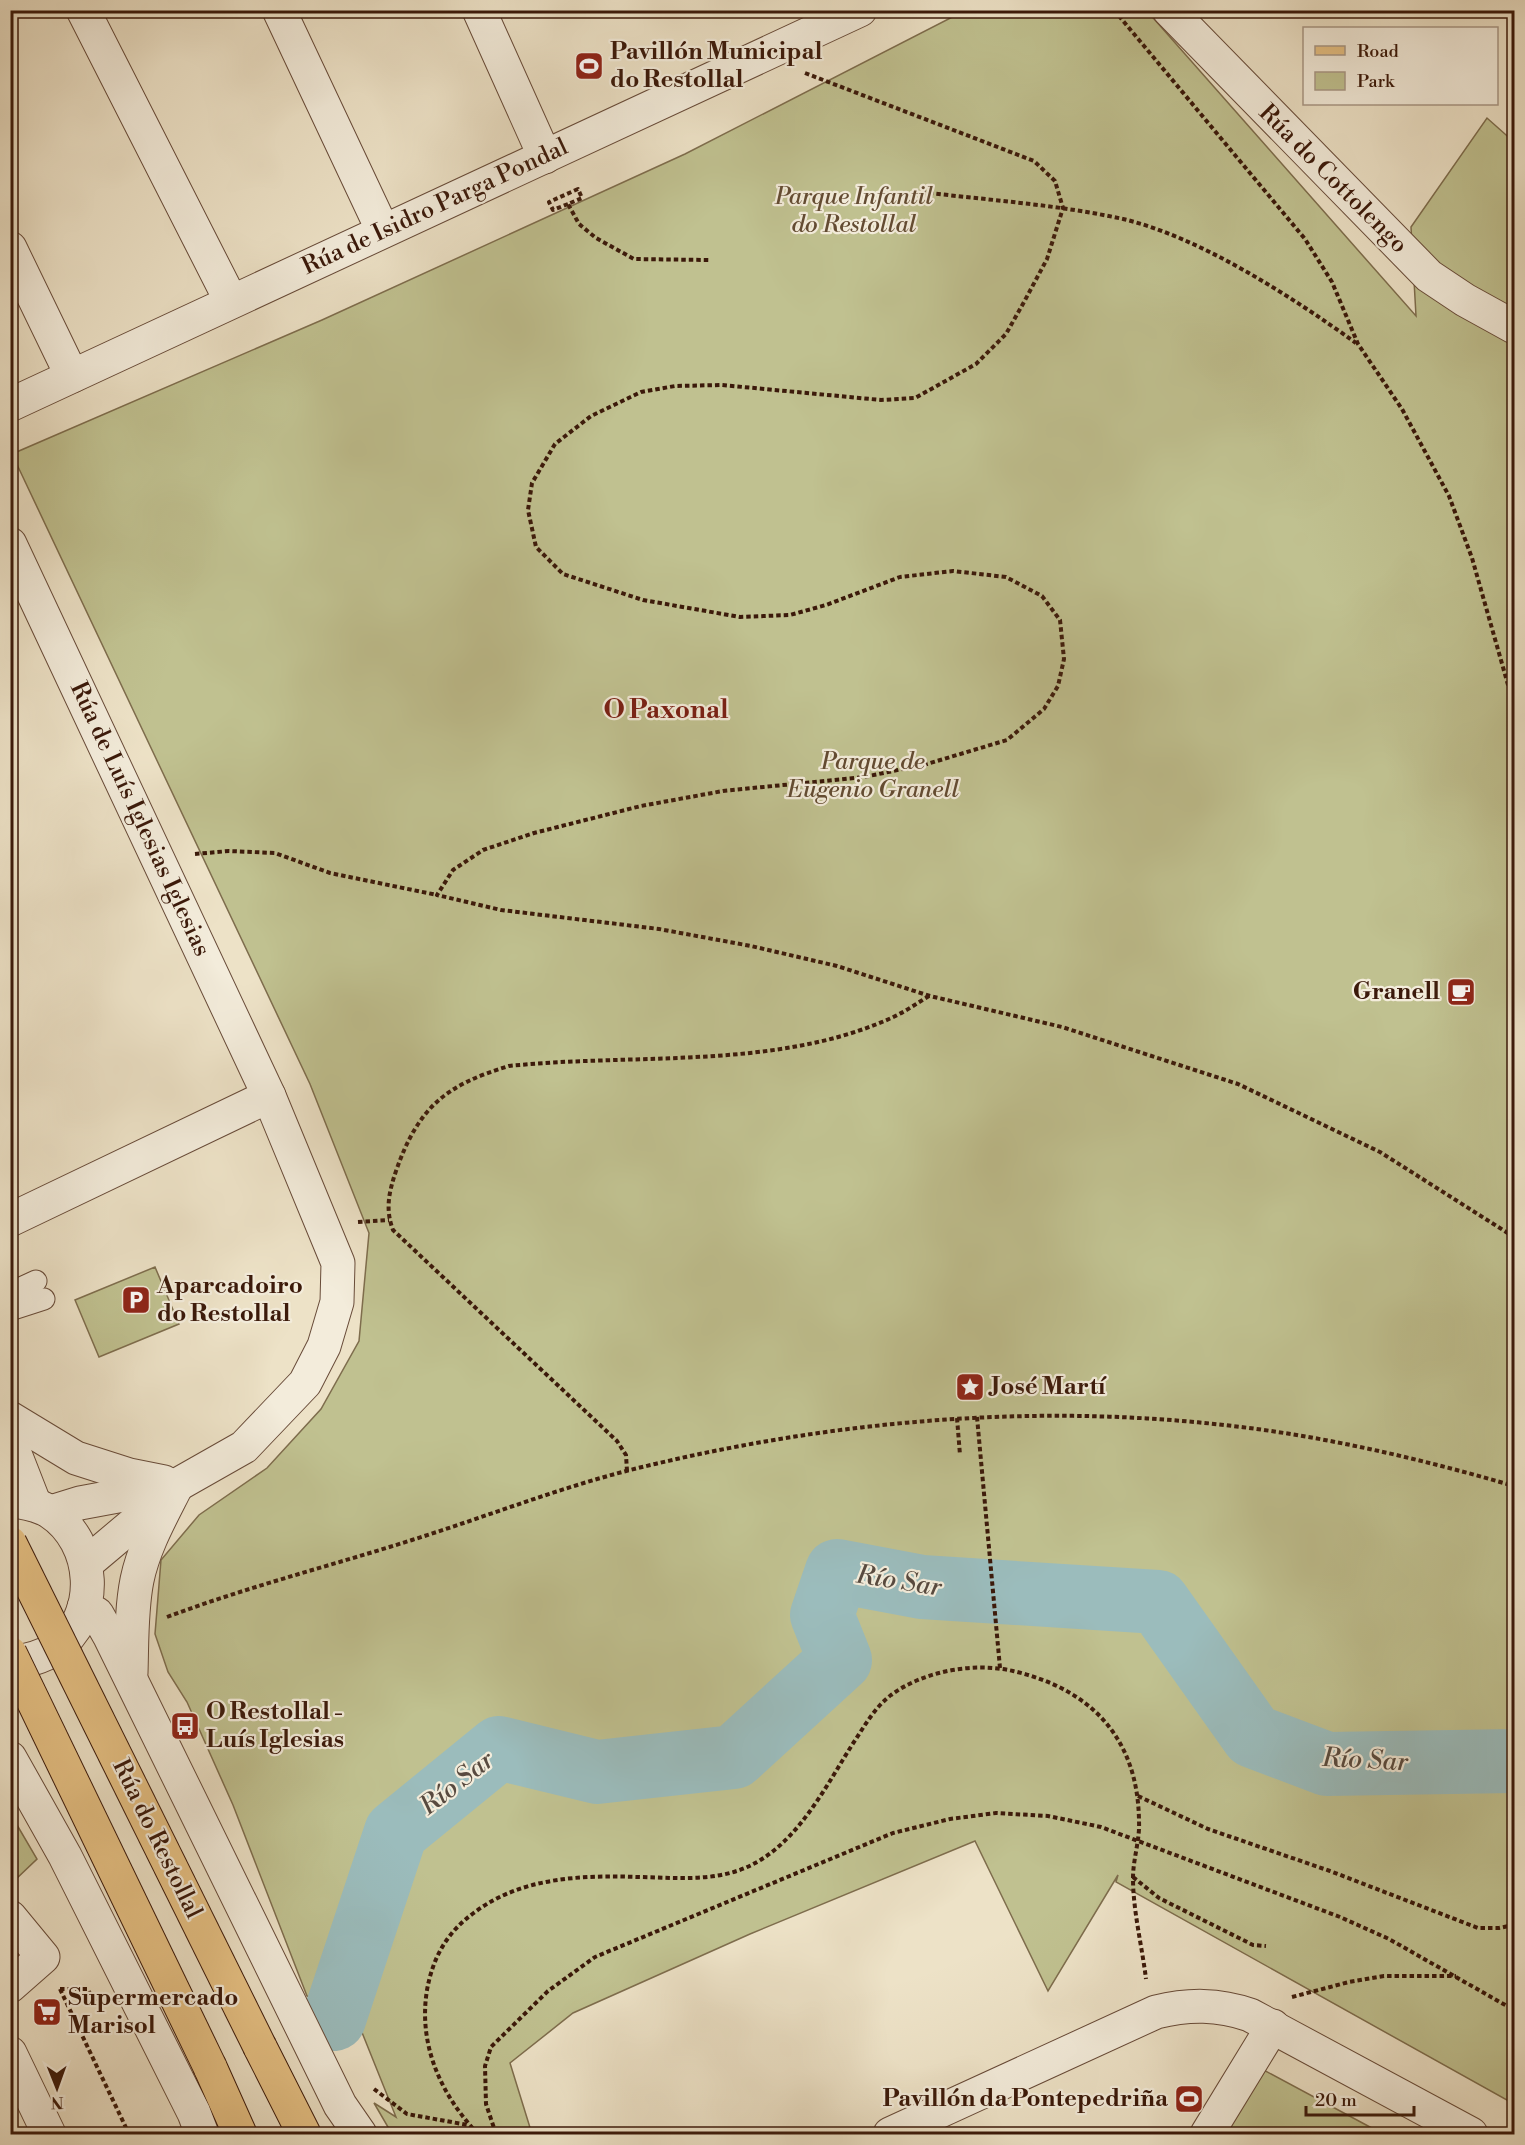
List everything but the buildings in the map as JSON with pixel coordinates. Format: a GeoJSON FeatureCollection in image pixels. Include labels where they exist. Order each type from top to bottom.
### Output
{"type":"FeatureCollection","features":[{"type":"Feature","properties":{"kind":"main road","name":"Rúa do Restollal"},"geometry":{"type":"LineString","coordinates":[[10,1543],[304,2134]]}},
{"type":"Feature","properties":{"kind":"main road"},"geometry":{"type":"LineString","coordinates":[[10,1653],[210,2067],[240,2134]]}},
{"type":"Feature","properties":{"kind":"street"},"geometry":{"type":"LineString","coordinates":[[83,10],[231,301]]}},
{"type":"Feature","properties":{"kind":"street"},"geometry":{"type":"LineString","coordinates":[[279,10],[383,231]]}},
{"type":"Feature","properties":{"kind":"street"},"geometry":{"type":"LineString","coordinates":[[479,10],[545,158]]}},
{"type":"Feature","properties":{"kind":"street","name":"Rúa de Isidro Parga Pondal"},"geometry":{"type":"LineString","coordinates":[[10,405],[860,10]]}},
{"type":"Feature","properties":{"kind":"street","name":"Rúa do Cottolengo"},"geometry":{"type":"LineString","coordinates":[[1169,10],[1429,276],[1515,327]]}},
{"type":"Feature","properties":{"kind":"street"},"geometry":{"type":"LineString","coordinates":[[10,248],[72,376]]}},
{"type":"Feature","properties":{"kind":"street","name":"Rúa de Luís Iglesias Iglesias"},"geometry":{"type":"LineString","coordinates":[[10,544],[269,1096],[338,1263],[337,1302],[324,1346],[305,1383],[244,1447],[177,1485],[87,1563]]}},
{"type":"Feature","properties":{"kind":"street"},"geometry":{"type":"LineString","coordinates":[[10,1220],[269,1096]]}},
{"type":"Feature","properties":{"kind":"street"},"geometry":{"type":"LineString","coordinates":[[10,1418],[76,1458],[129,1475],[177,1485]]}},
{"type":"Feature","properties":{"kind":"street"},"geometry":{"type":"LineString","coordinates":[[10,1441],[32,1506],[74,1534],[87,1563],[88,1585],[84,1607],[73,1631],[54,1649],[30,1660],[10,1663]]}},
{"type":"Feature","properties":{"kind":"street","name":"Rúa de Luís Iglesias Iglesias"},"geometry":{"type":"LineString","coordinates":[[32,1506],[80,1503],[177,1485]]}},
{"type":"Feature","properties":{"kind":"street","name":"Rúa do Restollal"},"geometry":{"type":"LineString","coordinates":[[131,1678],[132,1624],[137,1579],[152,1535],[177,1485]]}},
{"type":"Feature","properties":{"kind":"street","name":"Rúa do Restollal"},"geometry":{"type":"LineString","coordinates":[[84,1607],[97,1614],[131,1678],[340,2105],[360,2134]]}},
{"type":"Feature","properties":{"kind":"street"},"geometry":{"type":"LineString","coordinates":[[10,1758],[65,1856],[194,2113],[202,2134]]}},
{"type":"Feature","properties":{"kind":"street"},"geometry":{"type":"LineString","coordinates":[[10,1917],[43,1957],[10,1986]]}},
{"type":"Feature","properties":{"kind":"street"},"geometry":{"type":"LineString","coordinates":[[890,2134],[1156,2012],[1177,2007],[1215,2006],[1281,2012],[1471,2134]]}},
{"type":"Feature","properties":{"kind":"street"},"geometry":{"type":"LineString","coordinates":[[1207,2134],[1281,2012]]}},
{"type":"Feature","properties":{"kind":"street"},"geometry":{"type":"LineString","coordinates":[[10,2053],[49,2134]]}},
{"type":"Feature","properties":{"kind":"lane"},"geometry":{"type":"LineString","coordinates":[[10,1293],[40,1290],[10,1310]]}},
{"type":"Feature","properties":{"kind":"path"},"geometry":{"type":"LineString","coordinates":[[1114,10],[1270,200],[1305,239],[1332,282],[1358,344],[1402,409],[1449,496],[1472,558],[1515,706]]}},
{"type":"Feature","properties":{"kind":"path"},"geometry":{"type":"LineString","coordinates":[[437,895],[453,870],[483,850],[534,833],[641,806],[723,790],[864,777],[927,764],[1007,740],[1044,709],[1058,686],[1064,659],[1060,620],[1042,596],[1006,577],[953,570],[900,577],[826,605],[790,615],[740,617],[643,600],[563,574],[536,547],[528,510],[532,483],[555,444],[591,416],[641,392],[675,386],[722,385],[881,400],[915,398],[976,364],[1006,334],[1047,259],[1064,208],[1055,181],[1034,162],[804,73]]}},
{"type":"Feature","properties":{"kind":"path"},"geometry":{"type":"LineString","coordinates":[[578,189],[582,198],[568,204],[553,210],[549,202],[578,189]]}},
{"type":"Feature","properties":{"kind":"path"},"geometry":{"type":"LineString","coordinates":[[914,191],[1064,208],[1143,225],[1206,251],[1301,304],[1358,344]]}},
{"type":"Feature","properties":{"kind":"path"},"geometry":{"type":"LineString","coordinates":[[568,204],[579,224],[596,238],[634,259],[709,260]]}},
{"type":"Feature","properties":{"kind":"path"},"geometry":{"type":"LineString","coordinates":[[194,854],[229,850],[275,853],[330,873],[501,910],[658,929],[751,946],[837,966],[930,996],[1062,1027],[1238,1084],[1380,1152],[1515,1237]]}},
{"type":"Feature","properties":{"kind":"path"},"geometry":{"type":"LineString","coordinates":[[627,1471],[626,1455],[616,1441],[393,1230],[387,1205],[390,1187],[413,1129],[431,1106],[457,1087],[482,1074],[509,1066],[555,1061],[724,1054],[788,1048],[847,1034],[890,1019],[930,996]]}},
{"type":"Feature","properties":{"kind":"path"},"geometry":{"type":"LineString","coordinates":[[354,1222],[389,1220]]}},
{"type":"Feature","properties":{"kind":"path"},"geometry":{"type":"LineString","coordinates":[[159,1619],[627,1471],[732,1447],[820,1431],[977,1417],[1096,1417],[1270,1431],[1375,1451],[1515,1486]]}},
{"type":"Feature","properties":{"kind":"path"},"geometry":{"type":"LineString","coordinates":[[977,1417],[1000,1668]]}},
{"type":"Feature","properties":{"kind":"path"},"geometry":{"type":"LineString","coordinates":[[957,1419],[960,1455]]}},
{"type":"Feature","properties":{"kind":"path"},"geometry":{"type":"LineString","coordinates":[[478,2134],[448,2097],[433,2067],[426,2034],[424,2006],[430,1976],[439,1948],[458,1924],[488,1902],[517,1889],[551,1881],[593,1876],[690,1879],[743,1869],[765,1857],[803,1819],[873,1713],[891,1695],[914,1682],[940,1673],[967,1668],[1000,1668],[1037,1677],[1071,1691],[1104,1719],[1124,1746],[1134,1772],[1138,1796],[1139,1842],[1132,1877],[1146,1979]]}},
{"type":"Feature","properties":{"kind":"path"},"geometry":{"type":"LineString","coordinates":[[1138,1796],[1208,1830],[1330,1871],[1478,1928],[1515,1925]]}},
{"type":"Feature","properties":{"kind":"path"},"geometry":{"type":"LineString","coordinates":[[496,2134],[486,2104],[485,2066],[491,2047],[548,1991],[595,1957],[893,1833],[950,1819],[996,1814],[1048,1816],[1101,1827],[1341,1917],[1397,1943],[1515,2010]]}},
{"type":"Feature","properties":{"kind":"path"},"geometry":{"type":"LineString","coordinates":[[1132,1877],[1159,1898],[1253,1945],[1266,1946]]}},
{"type":"Feature","properties":{"kind":"path"},"geometry":{"type":"LineString","coordinates":[[1281,2012],[1349,1982],[1384,1976],[1458,1976]]}},
{"type":"Feature","properties":{"kind":"path"},"geometry":{"type":"LineString","coordinates":[[60,1989],[129,2134]]}},
{"type":"Feature","properties":{"kind":"path"},"geometry":{"type":"LineString","coordinates":[[87,1989],[100,2008]]}},
{"type":"Feature","properties":{"kind":"path"},"geometry":{"type":"LineString","coordinates":[[363,2090],[373,2088],[408,2114],[469,2125]]}},
{"type":"Feature","properties":{"kind":"green space","name":"Parque de Eugenio Granell"},"geometry":{"type":"Polygon","coordinates":[[[964,11],[1147,11],[1416,316],[1411,227],[1487,118],[1514,142],[1514,2104],[1116,1882],[1118,1875],[1048,1991],[975,1841],[750,1934],[573,2013],[510,2063],[532,2134],[392,2134],[374,2103],[396,2117],[359,2025],[307,1996],[233,1805],[187,1702],[168,1672],[155,1634],[161,1560],[199,1515],[267,1468],[321,1409],[359,1341],[369,1233],[310,1084],[12,454],[322,320],[685,154],[964,11]]]}},
{"type":"Feature","properties":{"kind":"green space"},"geometry":{"type":"Polygon","coordinates":[[[155,1267],[179,1324],[99,1357],[75,1300],[155,1267]]]}},
{"type":"Feature","properties":{"kind":"green space"},"geometry":{"type":"Polygon","coordinates":[[[10,1813],[37,1859],[15,1880],[11,1880],[10,1813]]]}},
{"type":"Feature","properties":{"kind":"green space"},"geometry":{"type":"Polygon","coordinates":[[[1258,2067],[1383,2134],[1217,2134],[1258,2067]]]}},
{"type":"Feature","properties":{"kind":"waterway","name":"Río Sar"},"geometry":{"type":"LineString","coordinates":[[334,2019],[396,1832],[499,1748],[597,1772],[734,1757],[840,1660],[822,1615],[837,1571],[922,1587],[1158,1602],[1253,1736],[1327,1764],[1514,1761]]}},
{"type":"Feature","properties":{"kind":"place","name":"Pavillón Municipal do Restollal"},"geometry":{"type":"Point","coordinates":[589,66]}},
{"type":"Feature","properties":{"kind":"place","name":"Granell"},"geometry":{"type":"Point","coordinates":[1461,992]}},
{"type":"Feature","properties":{"kind":"place","name":"Aparcadoiro do Restollal"},"geometry":{"type":"Point","coordinates":[136,1300]}},
{"type":"Feature","properties":{"kind":"place","name":"José Martí"},"geometry":{"type":"Point","coordinates":[970,1387]}},
{"type":"Feature","properties":{"kind":"place","name":"O Restollal - Luís Iglesias"},"geometry":{"type":"Point","coordinates":[185,1726]}},
{"type":"Feature","properties":{"kind":"place","name":"Supermercado Marisol"},"geometry":{"type":"Point","coordinates":[47,2012]}},
{"type":"Feature","properties":{"kind":"place","name":"Pavillón da Pontepedriña"},"geometry":{"type":"Point","coordinates":[1189,2099]}},
{"type":"Feature","properties":{"kind":"district","name":"O Paxonal"},"geometry":{"type":"Point","coordinates":[666,710]}},
{"type":"Feature","properties":{"kind":"park label","name":"Parque Infantil do Restollal"},"geometry":{"type":"Point","coordinates":[854,211]}}]}
